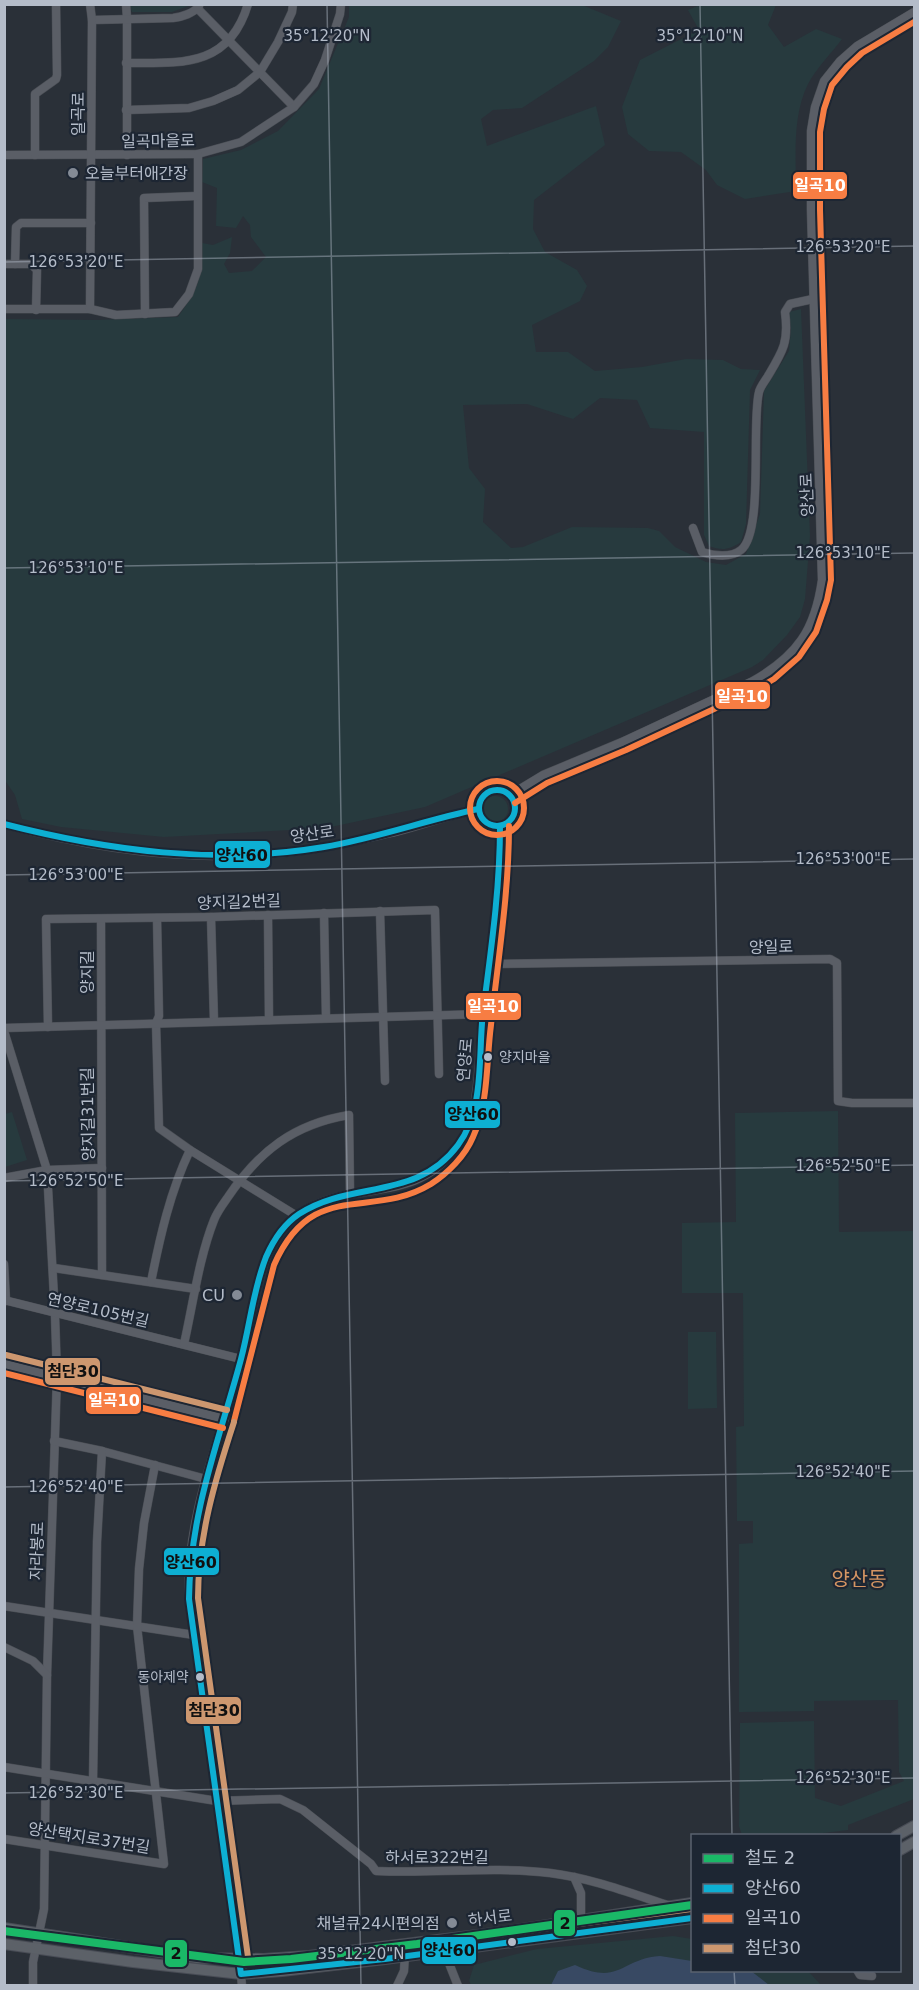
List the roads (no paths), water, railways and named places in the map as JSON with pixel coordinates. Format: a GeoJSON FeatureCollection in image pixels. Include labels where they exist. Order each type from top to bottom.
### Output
{"type":"FeatureCollection","features":[{"type":"Feature","properties":{"kind":"main road"},"geometry":{"type":"LineString","coordinates":[[900,1834],[915,1826]]}},
{"type":"Feature","properties":{"kind":"main road"},"geometry":{"type":"LineString","coordinates":[[901,1849],[915,1842]]}},
{"type":"Feature","properties":{"kind":"main road","name":"하서로"},"geometry":{"type":"LineString","coordinates":[[4,1928],[199,1958],[240,1960],[309,1956],[691,1903]]}},
{"type":"Feature","properties":{"kind":"main road","name":"하서로"},"geometry":{"type":"LineString","coordinates":[[4,1944],[242,1980],[282,1971],[691,1918]]}},
{"type":"Feature","properties":{"kind":"street"},"geometry":{"type":"LineString","coordinates":[[35,155],[35,94],[56,79],[57,75],[56,4]]}},
{"type":"Feature","properties":{"kind":"street","name":"일곡로"},"geometry":{"type":"LineString","coordinates":[[90,4],[92,20],[90,309]]}},
{"type":"Feature","properties":{"kind":"street"},"geometry":{"type":"LineString","coordinates":[[126,4],[128,18],[127,155]]}},
{"type":"Feature","properties":{"kind":"street"},"geometry":{"type":"LineString","coordinates":[[126,63],[177,63],[212,53],[229,41],[244,16],[248,4]]}},
{"type":"Feature","properties":{"kind":"street"},"geometry":{"type":"LineString","coordinates":[[126,110],[189,108],[238,90],[260,72],[278,42],[292,12],[293,4]]}},
{"type":"Feature","properties":{"kind":"street","name":"일곡마을로"},"geometry":{"type":"LineString","coordinates":[[4,155],[198,154],[241,142],[294,106],[314,84],[325,60],[341,4]]}},
{"type":"Feature","properties":{"kind":"street"},"geometry":{"type":"LineString","coordinates":[[92,20],[173,18],[183,16],[199,7],[229,41],[294,106]]}},
{"type":"Feature","properties":{"kind":"street","name":"양산로"},"geometry":{"type":"LineString","coordinates":[[510,795],[543,776],[753,681],[784,661],[806,633],[818,607],[822,580],[813,299],[811,130],[815,107],[824,81],[847,53],[915,12]]}},
{"type":"Feature","properties":{"kind":"street"},"geometry":{"type":"LineString","coordinates":[[4,309],[90,309],[116,315],[176,312],[189,294],[198,269],[198,154]]}},
{"type":"Feature","properties":{"kind":"street"},"geometry":{"type":"LineString","coordinates":[[145,314],[144,198],[197,196]]}},
{"type":"Feature","properties":{"kind":"street"},"geometry":{"type":"LineString","coordinates":[[15,264],[16,227],[21,222],[92,223]]}},
{"type":"Feature","properties":{"kind":"street"},"geometry":{"type":"LineString","coordinates":[[4,264],[31,264],[37,270],[36,310]]}},
{"type":"Feature","properties":{"kind":"street"},"geometry":{"type":"LineString","coordinates":[[693,528],[702,552],[712,555],[730,555],[743,549],[753,528],[759,391],[785,346],[787,326],[785,312],[790,304],[813,299]]}},
{"type":"Feature","properties":{"kind":"street"},"geometry":{"type":"LineString","coordinates":[[491,791],[503,791],[510,795],[514,812],[511,819],[500,826],[493,826],[480,817],[478,808],[482,797],[491,791]]}},
{"type":"Feature","properties":{"kind":"street","name":"양산로"},"geometry":{"type":"LineString","coordinates":[[4,824],[51,837],[121,850],[237,855],[321,847],[398,831],[478,808]]}},
{"type":"Feature","properties":{"kind":"street","name":"연양로"},"geometry":{"type":"LineString","coordinates":[[242,1980],[188,1577],[194,1533],[206,1479],[225,1419],[265,1262],[280,1232],[297,1216],[319,1203],[350,1194],[376,1192],[414,1182],[434,1171],[459,1145],[465,1134],[476,1089],[501,853],[500,826]]}},
{"type":"Feature","properties":{"kind":"street","name":"양지길2번길"},"geometry":{"type":"LineString","coordinates":[[48,1027],[46,919],[211,917],[435,910],[436,1015]]}},
{"type":"Feature","properties":{"kind":"street"},"geometry":{"type":"LineString","coordinates":[[380,911],[385,1081]]}},
{"type":"Feature","properties":{"kind":"street"},"geometry":{"type":"LineString","coordinates":[[324,913],[326,1018]]}},
{"type":"Feature","properties":{"kind":"street"},"geometry":{"type":"LineString","coordinates":[[268,915],[269,1020]]}},
{"type":"Feature","properties":{"kind":"street"},"geometry":{"type":"LineString","coordinates":[[211,917],[214,1022]]}},
{"type":"Feature","properties":{"kind":"street"},"geometry":{"type":"LineString","coordinates":[[157,918],[159,1016],[156,1023],[159,1128],[190,1150],[297,1216]]}},
{"type":"Feature","properties":{"kind":"street","name":"양지길"},"geometry":{"type":"LineString","coordinates":[[100,1025],[101,919]]}},
{"type":"Feature","properties":{"kind":"street","name":"양일로"},"geometry":{"type":"LineString","coordinates":[[489,964],[830,959],[837,963],[838,1101],[915,1103]]}},
{"type":"Feature","properties":{"kind":"street"},"geometry":{"type":"LineString","coordinates":[[4,1030],[156,1023],[483,1014]]}},
{"type":"Feature","properties":{"kind":"street"},"geometry":{"type":"LineString","coordinates":[[436,1015],[439,1074]]}},
{"type":"Feature","properties":{"kind":"street","name":"양지길31번길"},"geometry":{"type":"LineString","coordinates":[[100,1025],[102,1275]]}},
{"type":"Feature","properties":{"kind":"street","name":"자라봉로"},"geometry":{"type":"LineString","coordinates":[[4,1030],[47,1170],[54,1268],[57,1376],[47,1675],[44,1909],[33,1962],[33,1986]]}},
{"type":"Feature","properties":{"kind":"street"},"geometry":{"type":"LineString","coordinates":[[184,1344],[214,1218],[248,1168],[260,1157],[285,1138],[324,1120],[349,1115],[350,1194]]}},
{"type":"Feature","properties":{"kind":"street"},"geometry":{"type":"LineString","coordinates":[[152,1282],[167,1212],[179,1174],[190,1150]]}},
{"type":"Feature","properties":{"kind":"street"},"geometry":{"type":"LineString","coordinates":[[4,1178],[47,1170],[102,1168]]}},
{"type":"Feature","properties":{"kind":"street","name":"연양로105번길"},"geometry":{"type":"LineString","coordinates":[[4,1264],[5,1300],[241,1359]]}},
{"type":"Feature","properties":{"kind":"street"},"geometry":{"type":"LineString","coordinates":[[54,1268],[196,1288]]}},
{"type":"Feature","properties":{"kind":"street"},"geometry":{"type":"LineString","coordinates":[[4,1364],[225,1419]]}},
{"type":"Feature","properties":{"kind":"street"},"geometry":{"type":"LineString","coordinates":[[54,1441],[102,1451],[206,1479]]}},
{"type":"Feature","properties":{"kind":"street"},"geometry":{"type":"LineString","coordinates":[[93,1781],[97,1542],[102,1451]]}},
{"type":"Feature","properties":{"kind":"street","name":"양산택지로37번길"},"geometry":{"type":"LineString","coordinates":[[4,1839],[164,1864],[137,1626],[139,1569],[154,1465]]}},
{"type":"Feature","properties":{"kind":"street"},"geometry":{"type":"LineString","coordinates":[[4,1606],[194,1635]]}},
{"type":"Feature","properties":{"kind":"street"},"geometry":{"type":"LineString","coordinates":[[4,1647],[33,1661],[47,1675]]}},
{"type":"Feature","properties":{"kind":"street","name":"하서로322번길"},"geometry":{"type":"LineString","coordinates":[[4,1767],[217,1801],[280,1799],[290,1802],[332,1832],[371,1864],[376,1871],[523,1871],[574,1877],[671,1906]]}},
{"type":"Feature","properties":{"kind":"street"},"geometry":{"type":"LineString","coordinates":[[574,1877],[581,1893],[581,1920]]}},
{"type":"Feature","properties":{"kind":"street"},"geometry":{"type":"LineString","coordinates":[[441,1938],[458,1986]]}},
{"type":"Feature","properties":{"kind":"street"},"geometry":{"type":"LineString","coordinates":[[397,1986],[404,1971],[405,1943]]}},
{"type":"Feature","properties":{"kind":"street"},"geometry":{"type":"LineString","coordinates":[[858,1972],[860,1975],[872,1973],[872,1986]]}},
{"type":"Feature","properties":{"kind":"water"},"geometry":{"type":"Polygon","coordinates":[[[660,1956],[691,1961],[691,1972],[752,1972],[769,1985],[551,1985],[558,1971],[575,1965],[602,1973],[619,1970],[647,1958],[660,1956]]]}},
{"type":"Feature","properties":{"kind":"rail line","name":"2"},"geometry":{"type":"LineString","coordinates":[[4,1931],[244,1962],[291,1959],[417,1944],[691,1905]]}},
{"type":"Feature","properties":{"kind":"place","name":"오늘부터애간장"},"geometry":{"type":"Point","coordinates":[73,173]}},
{"type":"Feature","properties":{"kind":"place","name":"양지마을"},"geometry":{"type":"Point","coordinates":[488,1057]}},
{"type":"Feature","properties":{"kind":"place","name":"CU"},"geometry":{"type":"Point","coordinates":[237,1295]}},
{"type":"Feature","properties":{"kind":"place","name":"동아제약"},"geometry":{"type":"Point","coordinates":[200,1677]}},
{"type":"Feature","properties":{"kind":"place","name":"채널큐24시편의점"},"geometry":{"type":"Point","coordinates":[452,1923]}},
{"type":"Feature","properties":{"kind":"district","name":"양산동"},"geometry":{"type":"Point","coordinates":[859,1579]}}]}
